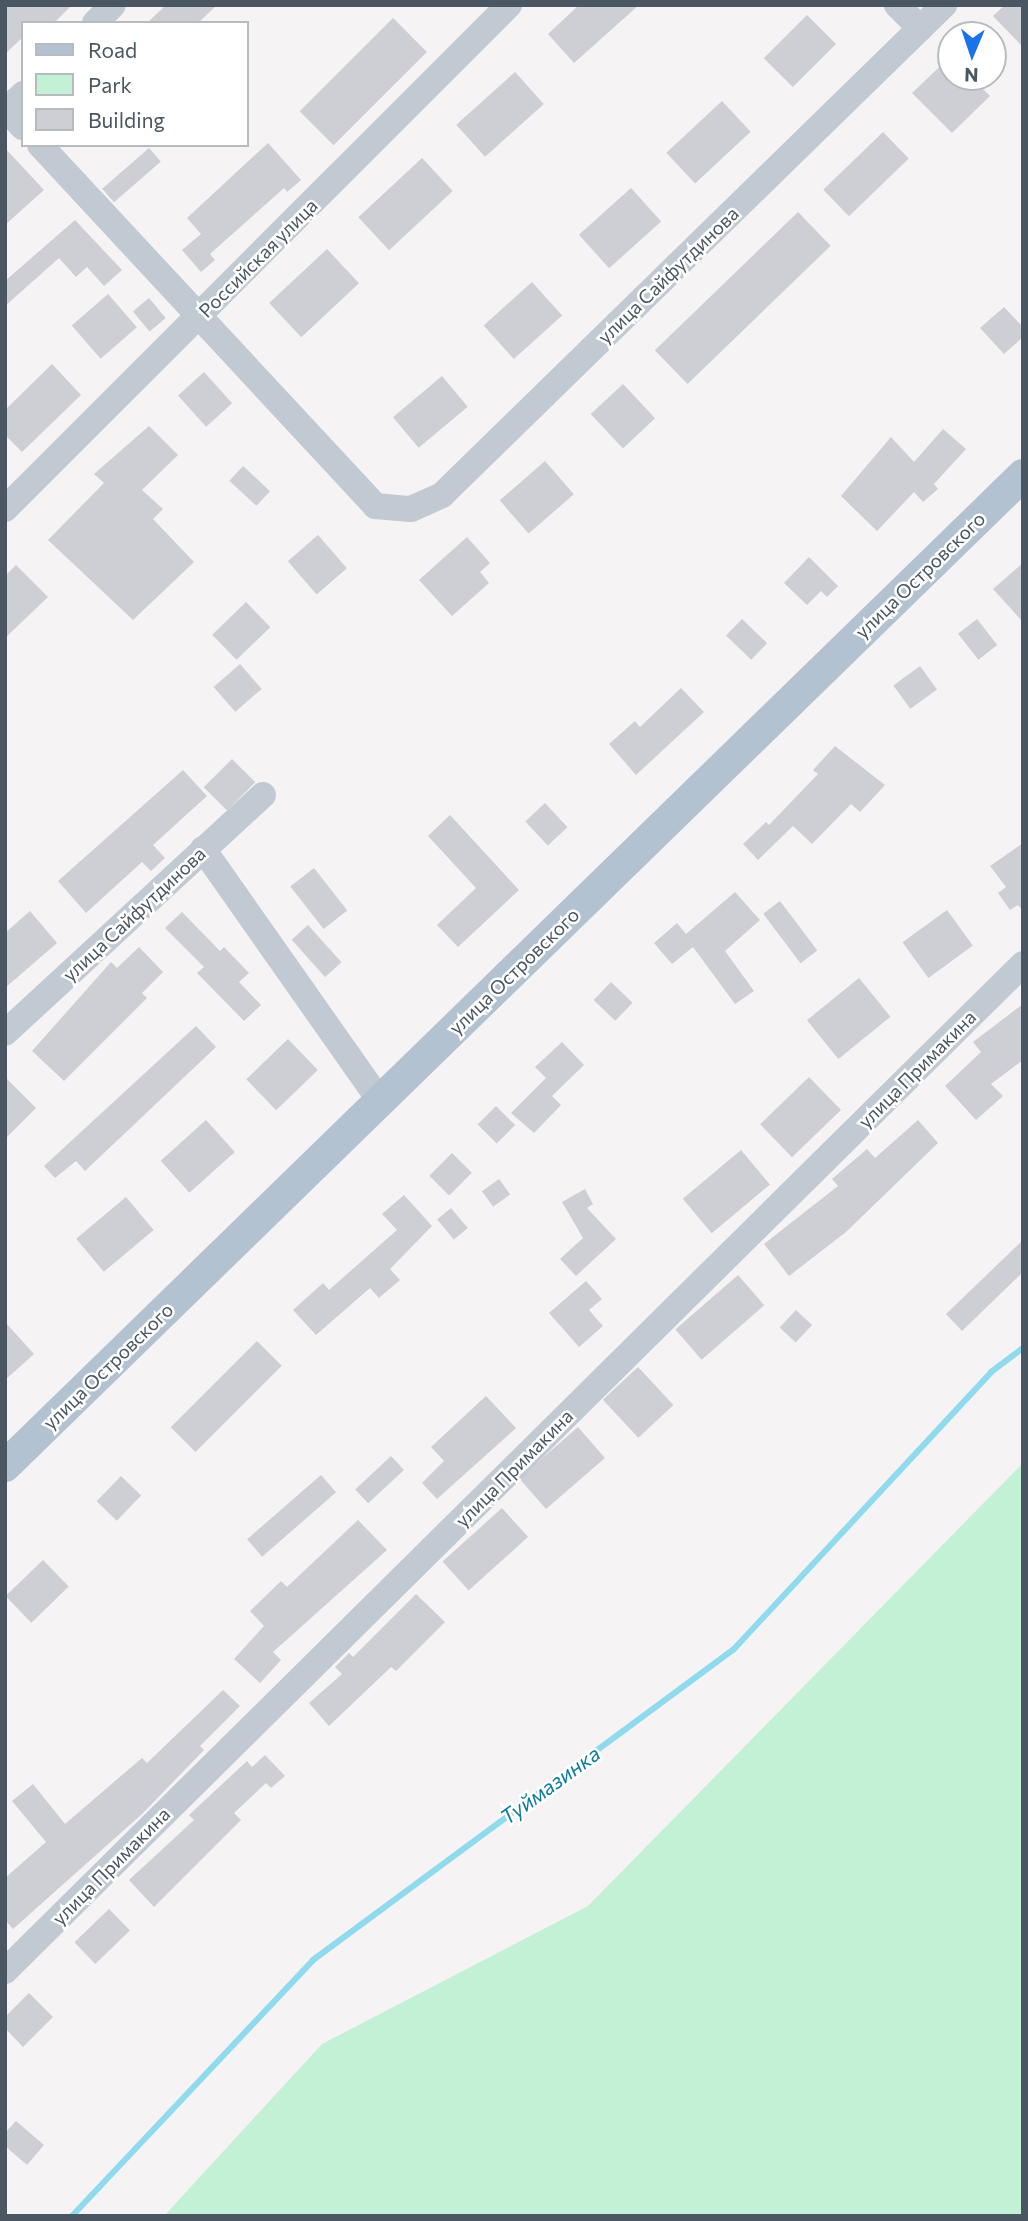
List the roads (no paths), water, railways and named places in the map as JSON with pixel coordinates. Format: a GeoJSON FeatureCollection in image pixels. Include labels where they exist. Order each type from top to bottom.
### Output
{"type":"FeatureCollection","features":[{"type":"Feature","properties":{"kind":"main road","name":"улица Островского"},"geometry":{"type":"LineString","coordinates":[[9,1454],[380,1101],[1021,479]]}},
{"type":"Feature","properties":{"kind":"street"},"geometry":{"type":"LineString","coordinates":[[97,21],[113,5]]}},
{"type":"Feature","properties":{"kind":"street","name":"Российская улица"},"geometry":{"type":"LineString","coordinates":[[5,509],[509,5]]}},
{"type":"Feature","properties":{"kind":"street"},"geometry":{"type":"LineString","coordinates":[[897,5],[920,29]]}},
{"type":"Feature","properties":{"kind":"street","name":"улица Сайфутдинова"},"geometry":{"type":"LineString","coordinates":[[200,316],[375,506],[411,509],[442,495],[944,5]]}},
{"type":"Feature","properties":{"kind":"street"},"geometry":{"type":"LineString","coordinates":[[42,147],[200,316]]}},
{"type":"Feature","properties":{"kind":"street","name":"улица Сайфутдинова"},"geometry":{"type":"LineString","coordinates":[[5,1033],[263,794]]}},
{"type":"Feature","properties":{"kind":"street"},"geometry":{"type":"LineString","coordinates":[[204,849],[380,1101]]}},
{"type":"Feature","properties":{"kind":"street","name":"улица Примакина"},"geometry":{"type":"LineString","coordinates":[[5,1970],[1023,964]]}},
{"type":"Feature","properties":{"kind":"waterway","name":"Туймазинка"},"geometry":{"type":"LineString","coordinates":[[72,2216],[313,1960],[734,1649],[991,1372],[1023,1348]]}}]}
